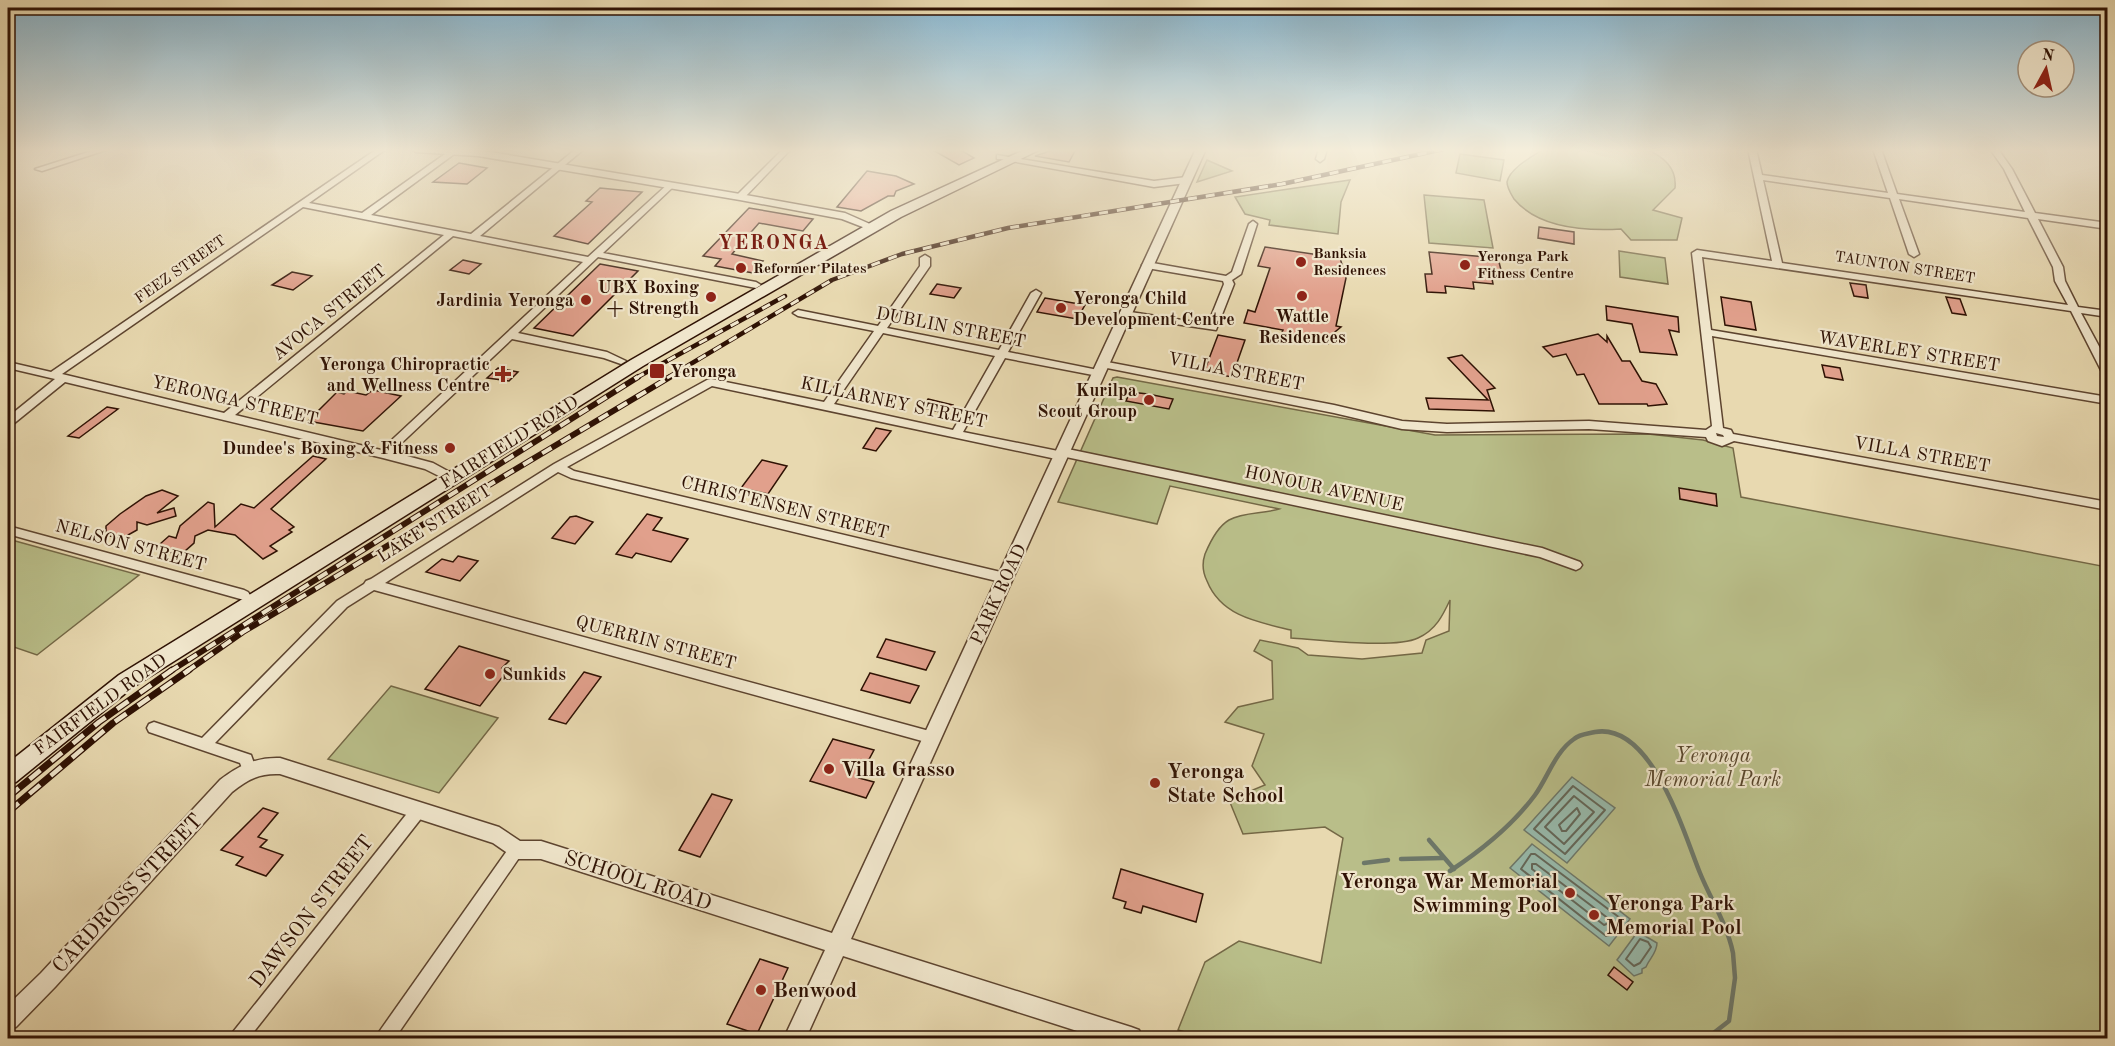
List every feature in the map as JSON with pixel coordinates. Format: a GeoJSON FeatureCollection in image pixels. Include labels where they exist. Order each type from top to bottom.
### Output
{"type":"FeatureCollection","features":[{"type":"Feature","properties":{"kind":"main road","name":"FAIRFIELD ROAD"},"geometry":{"type":"LineString","coordinates":[[8,775],[126,681],[621,361],[868,225],[928,198]]}},
{"type":"Feature","properties":{"kind":"main road","name":"FAIRFIELD ROAD"},"geometry":{"type":"LineString","coordinates":[[8,759],[89,693],[244,595],[868,225]]}},
{"type":"Feature","properties":{"kind":"street","name":"FEEZ STREET"},"geometry":{"type":"LineString","coordinates":[[8,422],[59,376],[309,198]]}},
{"type":"Feature","properties":{"kind":"street"},"geometry":{"type":"LineString","coordinates":[[364,216],[389,198]]}},
{"type":"Feature","properties":{"kind":"street"},"geometry":{"type":"LineString","coordinates":[[473,237],[521,198]]}},
{"type":"Feature","properties":{"kind":"street"},"geometry":{"type":"LineString","coordinates":[[383,454],[656,198]]}},
{"type":"Feature","properties":{"kind":"street"},"geometry":{"type":"LineString","coordinates":[[744,198],[845,216],[868,225]]}},
{"type":"Feature","properties":{"kind":"street","name":"PARK ROAD"},"geometry":{"type":"LineString","coordinates":[[795,1038],[1178,198]]}},
{"type":"Feature","properties":{"kind":"street"},"geometry":{"type":"LineString","coordinates":[[1763,198],[1777,263]]}},
{"type":"Feature","properties":{"kind":"street"},"geometry":{"type":"LineString","coordinates":[[1894,198],[1914,254]]}},
{"type":"Feature","properties":{"kind":"street"},"geometry":{"type":"LineString","coordinates":[[1906,198],[2108,226]]}},
{"type":"Feature","properties":{"kind":"street"},"geometry":{"type":"LineString","coordinates":[[2023,198],[2058,267],[2060,281],[2108,374]]}},
{"type":"Feature","properties":{"kind":"street"},"geometry":{"type":"LineString","coordinates":[[300,204],[473,237],[756,285]]}},
{"type":"Feature","properties":{"kind":"street"},"geometry":{"type":"LineString","coordinates":[[1147,265],[1227,279],[1236,274],[1253,224]]}},
{"type":"Feature","properties":{"kind":"street","name":"AVOCA STREET"},"geometry":{"type":"LineString","coordinates":[[227,416],[452,233]]}},
{"type":"Feature","properties":{"kind":"street","name":"TAUNTON STREET"},"geometry":{"type":"LineString","coordinates":[[1706,332],[1697,253],[1777,263],[2108,314]]}},
{"type":"Feature","properties":{"kind":"street"},"geometry":{"type":"LineString","coordinates":[[827,406],[925,266],[925,258]]}},
{"type":"Feature","properties":{"kind":"street"},"geometry":{"type":"LineString","coordinates":[[1124,315],[1212,328],[1229,284],[1227,279]]}},
{"type":"Feature","properties":{"kind":"street"},"geometry":{"type":"LineString","coordinates":[[957,434],[1036,293]]}},
{"type":"Feature","properties":{"kind":"street","name":"DUBLIN STREET"},"geometry":{"type":"LineString","coordinates":[[798,313],[1002,353],[1100,368]]}},
{"type":"Feature","properties":{"kind":"street"},"geometry":{"type":"LineString","coordinates":[[1706,332],[1714,431]]}},
{"type":"Feature","properties":{"kind":"street","name":"WAVERLEY STREET"},"geometry":{"type":"LineString","coordinates":[[1706,332],[2108,401]]}},
{"type":"Feature","properties":{"kind":"street"},"geometry":{"type":"LineString","coordinates":[[510,335],[607,355],[621,361]]}},
{"type":"Feature","properties":{"kind":"street","name":"YERONGA STREET"},"geometry":{"type":"LineString","coordinates":[[8,365],[383,454],[446,475]]}},
{"type":"Feature","properties":{"kind":"street","name":"VILLA STREET"},"geometry":{"type":"LineString","coordinates":[[1100,368],[1363,415],[1402,425],[1589,425],[1714,431],[1722,442],[1730,437],[2108,506]]}},
{"type":"Feature","properties":{"kind":"street","name":"KILLARNEY STREET"},"geometry":{"type":"LineString","coordinates":[[719,382],[957,434],[1062,454]]}},
{"type":"Feature","properties":{"kind":"street","name":"LAKE STREET"},"geometry":{"type":"LineString","coordinates":[[204,745],[342,603],[558,467],[704,385],[719,382]]}},
{"type":"Feature","properties":{"kind":"street","name":"HONOUR AVENUE"},"geometry":{"type":"LineString","coordinates":[[1062,454],[1542,553],[1576,565]]}},
{"type":"Feature","properties":{"kind":"street","name":"CHRISTENSEN STREET"},"geometry":{"type":"LineString","coordinates":[[558,467],[572,474],[1005,578]]}},
{"type":"Feature","properties":{"kind":"street","name":"NELSON STREET"},"geometry":{"type":"LineString","coordinates":[[8,530],[244,595]]}},
{"type":"Feature","properties":{"kind":"street","name":"QUERRIN STREET"},"geometry":{"type":"LineString","coordinates":[[370,584],[933,738]]}},
{"type":"Feature","properties":{"kind":"street"},"geometry":{"type":"LineString","coordinates":[[154,728],[246,759],[249,769],[263,764],[280,766],[499,836],[516,850],[384,1038]]}},
{"type":"Feature","properties":{"kind":"street","name":"CARDROSS STREET"},"geometry":{"type":"LineString","coordinates":[[8,1019],[48,980],[226,786],[249,769]]}},
{"type":"Feature","properties":{"kind":"street","name":"DAWSON STREET"},"geometry":{"type":"LineString","coordinates":[[239,1038],[418,810]]}},
{"type":"Feature","properties":{"kind":"street","name":"SCHOOL ROAD"},"geometry":{"type":"LineString","coordinates":[[516,850],[541,850],[1131,1038]]}},
{"type":"Feature","properties":{"kind":"green space"},"geometry":{"type":"Polygon","coordinates":[[[1235,198],[1343,198],[1338,234],[1269,225],[1270,220],[1245,214],[1235,198]]]}},
{"type":"Feature","properties":{"kind":"green space"},"geometry":{"type":"Polygon","coordinates":[[[1424,198],[1484,200],[1493,248],[1429,243],[1424,198]]]}},
{"type":"Feature","properties":{"kind":"green space"},"geometry":{"type":"Polygon","coordinates":[[[1665,198],[1653,210],[1682,218],[1677,240],[1631,240],[1621,229],[1578,228],[1550,222],[1536,217],[1514,199],[1665,198]]]}},
{"type":"Feature","properties":{"kind":"green space"},"geometry":{"type":"Polygon","coordinates":[[[1619,251],[1665,258],[1668,284],[1620,277],[1619,251]]]}},
{"type":"Feature","properties":{"kind":"green space","name":"Yeronga Memorial Park"},"geometry":{"type":"Polygon","coordinates":[[[1113,378],[1435,435],[1648,434],[1703,440],[1733,448],[1741,497],[2107,567],[2107,1038],[1206,1038],[1178,1030],[1205,962],[1239,941],[1321,963],[1343,838],[1325,827],[1243,834],[1229,800],[1265,785],[1252,766],[1264,734],[1225,722],[1238,707],[1273,699],[1272,661],[1254,651],[1260,640],[1298,648],[1308,655],[1362,659],[1422,653],[1426,640],[1449,631],[1450,600],[1442,617],[1434,626],[1424,635],[1407,641],[1356,643],[1291,638],[1291,630],[1253,620],[1231,610],[1213,593],[1203,568],[1204,557],[1209,545],[1225,523],[1241,516],[1279,509],[1170,486],[1157,524],[1058,502],[1113,378]]]}},
{"type":"Feature","properties":{"kind":"green space"},"geometry":{"type":"Polygon","coordinates":[[[8,539],[139,575],[37,655],[8,645],[8,539]]]}},
{"type":"Feature","properties":{"kind":"green space"},"geometry":{"type":"Polygon","coordinates":[[[391,686],[498,718],[439,793],[328,759],[391,686]]]}},
{"type":"Feature","properties":{"kind":"water"},"geometry":{"type":"Polygon","coordinates":[[[1572,777],[1615,808],[1567,863],[1524,830],[1572,777]]]}},
{"type":"Feature","properties":{"kind":"water","name":"Yeronga War Memorial Swimming Pool"},"geometry":{"type":"Polygon","coordinates":[[[1532,844],[1630,919],[1609,946],[1510,868],[1532,844]]]}},
{"type":"Feature","properties":{"kind":"water"},"geometry":{"type":"Polygon","coordinates":[[[1640,933],[1657,943],[1657,947],[1646,967],[1642,969],[1642,973],[1634,976],[1617,960],[1636,934],[1640,933]]]}},
{"type":"Feature","properties":{"kind":"building"},"geometry":{"type":"Polygon","coordinates":[[[589,198],[636,198],[588,244],[554,236],[592,202],[586,201],[589,198]]]}},
{"type":"Feature","properties":{"kind":"building"},"geometry":{"type":"Polygon","coordinates":[[[845,198],[885,198],[861,211],[837,207],[845,198]]]}},
{"type":"Feature","properties":{"kind":"building"},"geometry":{"type":"Polygon","coordinates":[[[749,208],[813,219],[803,231],[759,223],[732,254],[763,261],[753,273],[715,266],[721,259],[703,256],[749,208]]]}},
{"type":"Feature","properties":{"kind":"building"},"geometry":{"type":"Polygon","coordinates":[[[1539,227],[1574,232],[1574,244],[1538,238],[1539,227]]]}},
{"type":"Feature","properties":{"kind":"building"},"geometry":{"type":"Polygon","coordinates":[[[1265,247],[1340,258],[1346,278],[1336,326],[1341,327],[1330,336],[1328,344],[1281,335],[1283,330],[1244,323],[1248,310],[1255,312],[1270,268],[1258,266],[1265,247]]]}},
{"type":"Feature","properties":{"kind":"building","name":"Yeronga Park Fitness Centre"},"geometry":{"type":"Polygon","coordinates":[[[1429,252],[1498,258],[1502,274],[1491,273],[1493,284],[1473,282],[1474,289],[1445,286],[1446,293],[1427,292],[1425,274],[1432,274],[1429,252]]]}},
{"type":"Feature","properties":{"kind":"building"},"geometry":{"type":"Polygon","coordinates":[[[463,260],[481,264],[469,274],[450,270],[463,260]]]}},
{"type":"Feature","properties":{"kind":"building","name":"Jardinia Yeronga"},"geometry":{"type":"Polygon","coordinates":[[[600,264],[638,271],[573,336],[534,328],[600,264]]]}},
{"type":"Feature","properties":{"kind":"building"},"geometry":{"type":"Polygon","coordinates":[[[292,272],[312,276],[293,290],[272,285],[292,272]]]}},
{"type":"Feature","properties":{"kind":"building"},"geometry":{"type":"Polygon","coordinates":[[[1850,283],[1866,285],[1868,298],[1854,296],[1850,283]]]}},
{"type":"Feature","properties":{"kind":"building"},"geometry":{"type":"Polygon","coordinates":[[[937,284],[961,288],[954,298],[930,294],[937,284]]]}},
{"type":"Feature","properties":{"kind":"building"},"geometry":{"type":"Polygon","coordinates":[[[1721,297],[1751,302],[1756,330],[1725,325],[1721,297]]]}},
{"type":"Feature","properties":{"kind":"building"},"geometry":{"type":"Polygon","coordinates":[[[1946,297],[1960,299],[1966,315],[1952,313],[1946,297]]]}},
{"type":"Feature","properties":{"kind":"building","name":"Yeronga Child Development Centre"},"geometry":{"type":"Polygon","coordinates":[[[1045,298],[1085,305],[1077,319],[1037,312],[1045,298]]]}},
{"type":"Feature","properties":{"kind":"building"},"geometry":{"type":"Polygon","coordinates":[[[1606,306],[1678,317],[1679,332],[1669,330],[1677,355],[1640,352],[1632,324],[1607,320],[1606,306]]]}},
{"type":"Feature","properties":{"kind":"building"},"geometry":{"type":"Polygon","coordinates":[[[1598,334],[1607,342],[1607,336],[1622,361],[1630,361],[1642,381],[1656,384],[1667,404],[1648,406],[1647,404],[1599,404],[1584,374],[1577,375],[1566,354],[1553,357],[1543,347],[1598,334]]]}},
{"type":"Feature","properties":{"kind":"building"},"geometry":{"type":"Polygon","coordinates":[[[1218,335],[1245,340],[1232,377],[1204,372],[1218,335]]]}},
{"type":"Feature","properties":{"kind":"building"},"geometry":{"type":"Polygon","coordinates":[[[1462,355],[1495,388],[1487,390],[1494,411],[1429,409],[1426,398],[1488,400],[1448,358],[1462,355]]]}},
{"type":"Feature","properties":{"kind":"building"},"geometry":{"type":"Polygon","coordinates":[[[1822,365],[1840,368],[1843,380],[1825,377],[1822,365]]]}},
{"type":"Feature","properties":{"kind":"building","name":"Yeronga Chiropractic and Wellness Centre"},"geometry":{"type":"Polygon","coordinates":[[[498,368],[518,372],[509,381],[487,378],[498,368]]]}},
{"type":"Feature","properties":{"kind":"building"},"geometry":{"type":"Polygon","coordinates":[[[373,390],[401,396],[363,431],[308,421],[337,392],[344,394],[347,391],[366,395],[373,390]]]}},
{"type":"Feature","properties":{"kind":"building","name":"Kurilpa Scout Group"},"geometry":{"type":"Polygon","coordinates":[[[1130,392],[1173,399],[1169,409],[1126,401],[1130,392]]]}},
{"type":"Feature","properties":{"kind":"building"},"geometry":{"type":"Polygon","coordinates":[[[928,399],[953,405],[948,414],[923,408],[928,399]]]}},
{"type":"Feature","properties":{"kind":"building"},"geometry":{"type":"Polygon","coordinates":[[[107,407],[118,409],[79,438],[68,436],[107,407]]]}},
{"type":"Feature","properties":{"kind":"building"},"geometry":{"type":"Polygon","coordinates":[[[876,428],[891,431],[876,451],[863,448],[876,428]]]}},
{"type":"Feature","properties":{"kind":"building"},"geometry":{"type":"Polygon","coordinates":[[[313,456],[326,459],[271,509],[294,527],[289,530],[292,532],[270,546],[277,551],[263,559],[235,535],[208,530],[195,536],[194,543],[185,551],[177,554],[160,550],[160,544],[169,536],[176,538],[180,526],[208,502],[214,504],[215,527],[241,504],[254,508],[313,456]]]}},
{"type":"Feature","properties":{"kind":"building"},"geometry":{"type":"Polygon","coordinates":[[[762,460],[787,466],[768,494],[741,488],[762,460]]]}},
{"type":"Feature","properties":{"kind":"building"},"geometry":{"type":"Polygon","coordinates":[[[1679,488],[1716,494],[1717,506],[1680,499],[1679,488]]]}},
{"type":"Feature","properties":{"kind":"building"},"geometry":{"type":"Polygon","coordinates":[[[162,490],[178,496],[157,513],[174,508],[176,516],[147,525],[137,522],[137,530],[121,539],[106,535],[106,526],[120,514],[146,496],[162,490]]]}},
{"type":"Feature","properties":{"kind":"building"},"geometry":{"type":"Polygon","coordinates":[[[647,514],[662,518],[653,530],[688,539],[671,562],[636,553],[632,558],[616,554],[647,514]]]}},
{"type":"Feature","properties":{"kind":"building"},"geometry":{"type":"Polygon","coordinates":[[[576,516],[593,522],[575,544],[552,538],[570,517],[576,516]]]}},
{"type":"Feature","properties":{"kind":"building"},"geometry":{"type":"Polygon","coordinates":[[[458,556],[478,561],[460,581],[426,572],[442,559],[453,562],[458,556]]]}},
{"type":"Feature","properties":{"kind":"building"},"geometry":{"type":"Polygon","coordinates":[[[886,639],[935,652],[926,670],[877,657],[886,639]]]}},
{"type":"Feature","properties":{"kind":"building","name":"Sunkids"},"geometry":{"type":"Polygon","coordinates":[[[459,646],[509,661],[502,668],[508,670],[480,706],[425,689],[459,646]]]}},
{"type":"Feature","properties":{"kind":"building"},"geometry":{"type":"Polygon","coordinates":[[[584,672],[601,677],[566,724],[549,719],[584,672]]]}},
{"type":"Feature","properties":{"kind":"building"},"geometry":{"type":"Polygon","coordinates":[[[870,673],[919,686],[910,703],[861,690],[870,673]]]}},
{"type":"Feature","properties":{"kind":"building","name":"Villa Grasso"},"geometry":{"type":"Polygon","coordinates":[[[833,739],[874,750],[859,778],[874,782],[866,798],[810,781],[833,739]]]}},
{"type":"Feature","properties":{"kind":"building"},"geometry":{"type":"Polygon","coordinates":[[[712,794],[732,800],[700,857],[679,850],[712,794]]]}},
{"type":"Feature","properties":{"kind":"building"},"geometry":{"type":"Polygon","coordinates":[[[263,808],[278,813],[258,837],[267,840],[260,847],[283,855],[266,876],[236,865],[243,857],[221,850],[263,808]]]}},
{"type":"Feature","properties":{"kind":"building"},"geometry":{"type":"Polygon","coordinates":[[[1121,869],[1203,894],[1196,922],[1143,906],[1141,913],[1124,908],[1126,902],[1113,898],[1121,869]]]}},
{"type":"Feature","properties":{"kind":"building","name":"Benwood"},"geometry":{"type":"Polygon","coordinates":[[[760,959],[788,968],[757,1034],[727,1024],[760,959]]]}},
{"type":"Feature","properties":{"kind":"building"},"geometry":{"type":"Polygon","coordinates":[[[1614,967],[1633,982],[1627,990],[1608,975],[1614,967]]]}},
{"type":"Feature","properties":{"kind":"waterway"},"geometry":{"type":"LineString","coordinates":[[1454,869],[1474,855],[1517,817],[1540,788],[1552,765],[1567,744],[1576,737],[1595,732],[1615,734],[1633,744],[1649,762],[1675,809],[1700,873],[1727,932],[1733,953],[1735,978],[1729,1021],[1711,1035],[1687,1038]]}},
{"type":"Feature","properties":{"kind":"waterway"},"geometry":{"type":"LineString","coordinates":[[1429,840],[1454,869]]}},
{"type":"Feature","properties":{"kind":"waterway"},"geometry":{"type":"LineString","coordinates":[[1401,859],[1443,858]]}},
{"type":"Feature","properties":{"kind":"waterway"},"geometry":{"type":"LineString","coordinates":[[1364,863],[1388,860]]}},
{"type":"Feature","properties":{"kind":"waterway"},"geometry":{"type":"LineString","coordinates":[[1450,871],[1454,869]]}},
{"type":"Feature","properties":{"kind":"railway"},"geometry":{"type":"LineString","coordinates":[[667,378],[832,280],[902,254],[1008,228],[1196,198]]}},
{"type":"Feature","properties":{"kind":"railway"},"geometry":{"type":"LineString","coordinates":[[636,378],[785,296]]}},
{"type":"Feature","properties":{"kind":"railway"},"geometry":{"type":"LineString","coordinates":[[171,671],[638,377]]}},
{"type":"Feature","properties":{"kind":"railway"},"geometry":{"type":"LineString","coordinates":[[186,672],[243,632],[670,377]]}},
{"type":"Feature","properties":{"kind":"railway"},"geometry":{"type":"LineString","coordinates":[[8,812],[113,723],[189,670]]}},
{"type":"Feature","properties":{"kind":"railway"},"geometry":{"type":"LineString","coordinates":[[8,797],[99,722],[171,671]]}},
{"type":"Feature","properties":{"kind":"place","name":"Banksia Residences"},"geometry":{"type":"Point","coordinates":[1301,262]}},
{"type":"Feature","properties":{"kind":"place","name":"Yeronga Park Fitness Centre"},"geometry":{"type":"Point","coordinates":[1465,265]}},
{"type":"Feature","properties":{"kind":"place","name":"Reformer Pilates"},"geometry":{"type":"Point","coordinates":[741,268]}},
{"type":"Feature","properties":{"kind":"place","name":"Wattle Residences"},"geometry":{"type":"Point","coordinates":[1302,296]}},
{"type":"Feature","properties":{"kind":"place","name":"UBX Boxing + Strength"},"geometry":{"type":"Point","coordinates":[711,297]}},
{"type":"Feature","properties":{"kind":"place","name":"Jardinia Yeronga"},"geometry":{"type":"Point","coordinates":[586,300]}},
{"type":"Feature","properties":{"kind":"place","name":"Yeronga Child Development Centre"},"geometry":{"type":"Point","coordinates":[1061,308]}},
{"type":"Feature","properties":{"kind":"place","name":"Yeronga"},"geometry":{"type":"Point","coordinates":[657,371]}},
{"type":"Feature","properties":{"kind":"place","name":"Yeronga Chiropractic and Wellness Centre"},"geometry":{"type":"Point","coordinates":[503,374]}},
{"type":"Feature","properties":{"kind":"place","name":"Kurilpa Scout Group"},"geometry":{"type":"Point","coordinates":[1149,400]}},
{"type":"Feature","properties":{"kind":"place","name":"Dundee's Boxing & Fitness"},"geometry":{"type":"Point","coordinates":[450,448]}},
{"type":"Feature","properties":{"kind":"place","name":"Sunkids"},"geometry":{"type":"Point","coordinates":[490,674]}},
{"type":"Feature","properties":{"kind":"place","name":"Villa Grasso"},"geometry":{"type":"Point","coordinates":[829,769]}},
{"type":"Feature","properties":{"kind":"place","name":"Yeronga State School"},"geometry":{"type":"Point","coordinates":[1155,783]}},
{"type":"Feature","properties":{"kind":"place","name":"Yeronga War Memorial Swimming Pool"},"geometry":{"type":"Point","coordinates":[1570,893]}},
{"type":"Feature","properties":{"kind":"place","name":"Yeronga Park Memorial Pool"},"geometry":{"type":"Point","coordinates":[1594,915]}},
{"type":"Feature","properties":{"kind":"place","name":"Benwood"},"geometry":{"type":"Point","coordinates":[761,990]}},
{"type":"Feature","properties":{"kind":"district","name":"YERONGA"},"geometry":{"type":"Point","coordinates":[774,242]}}]}
